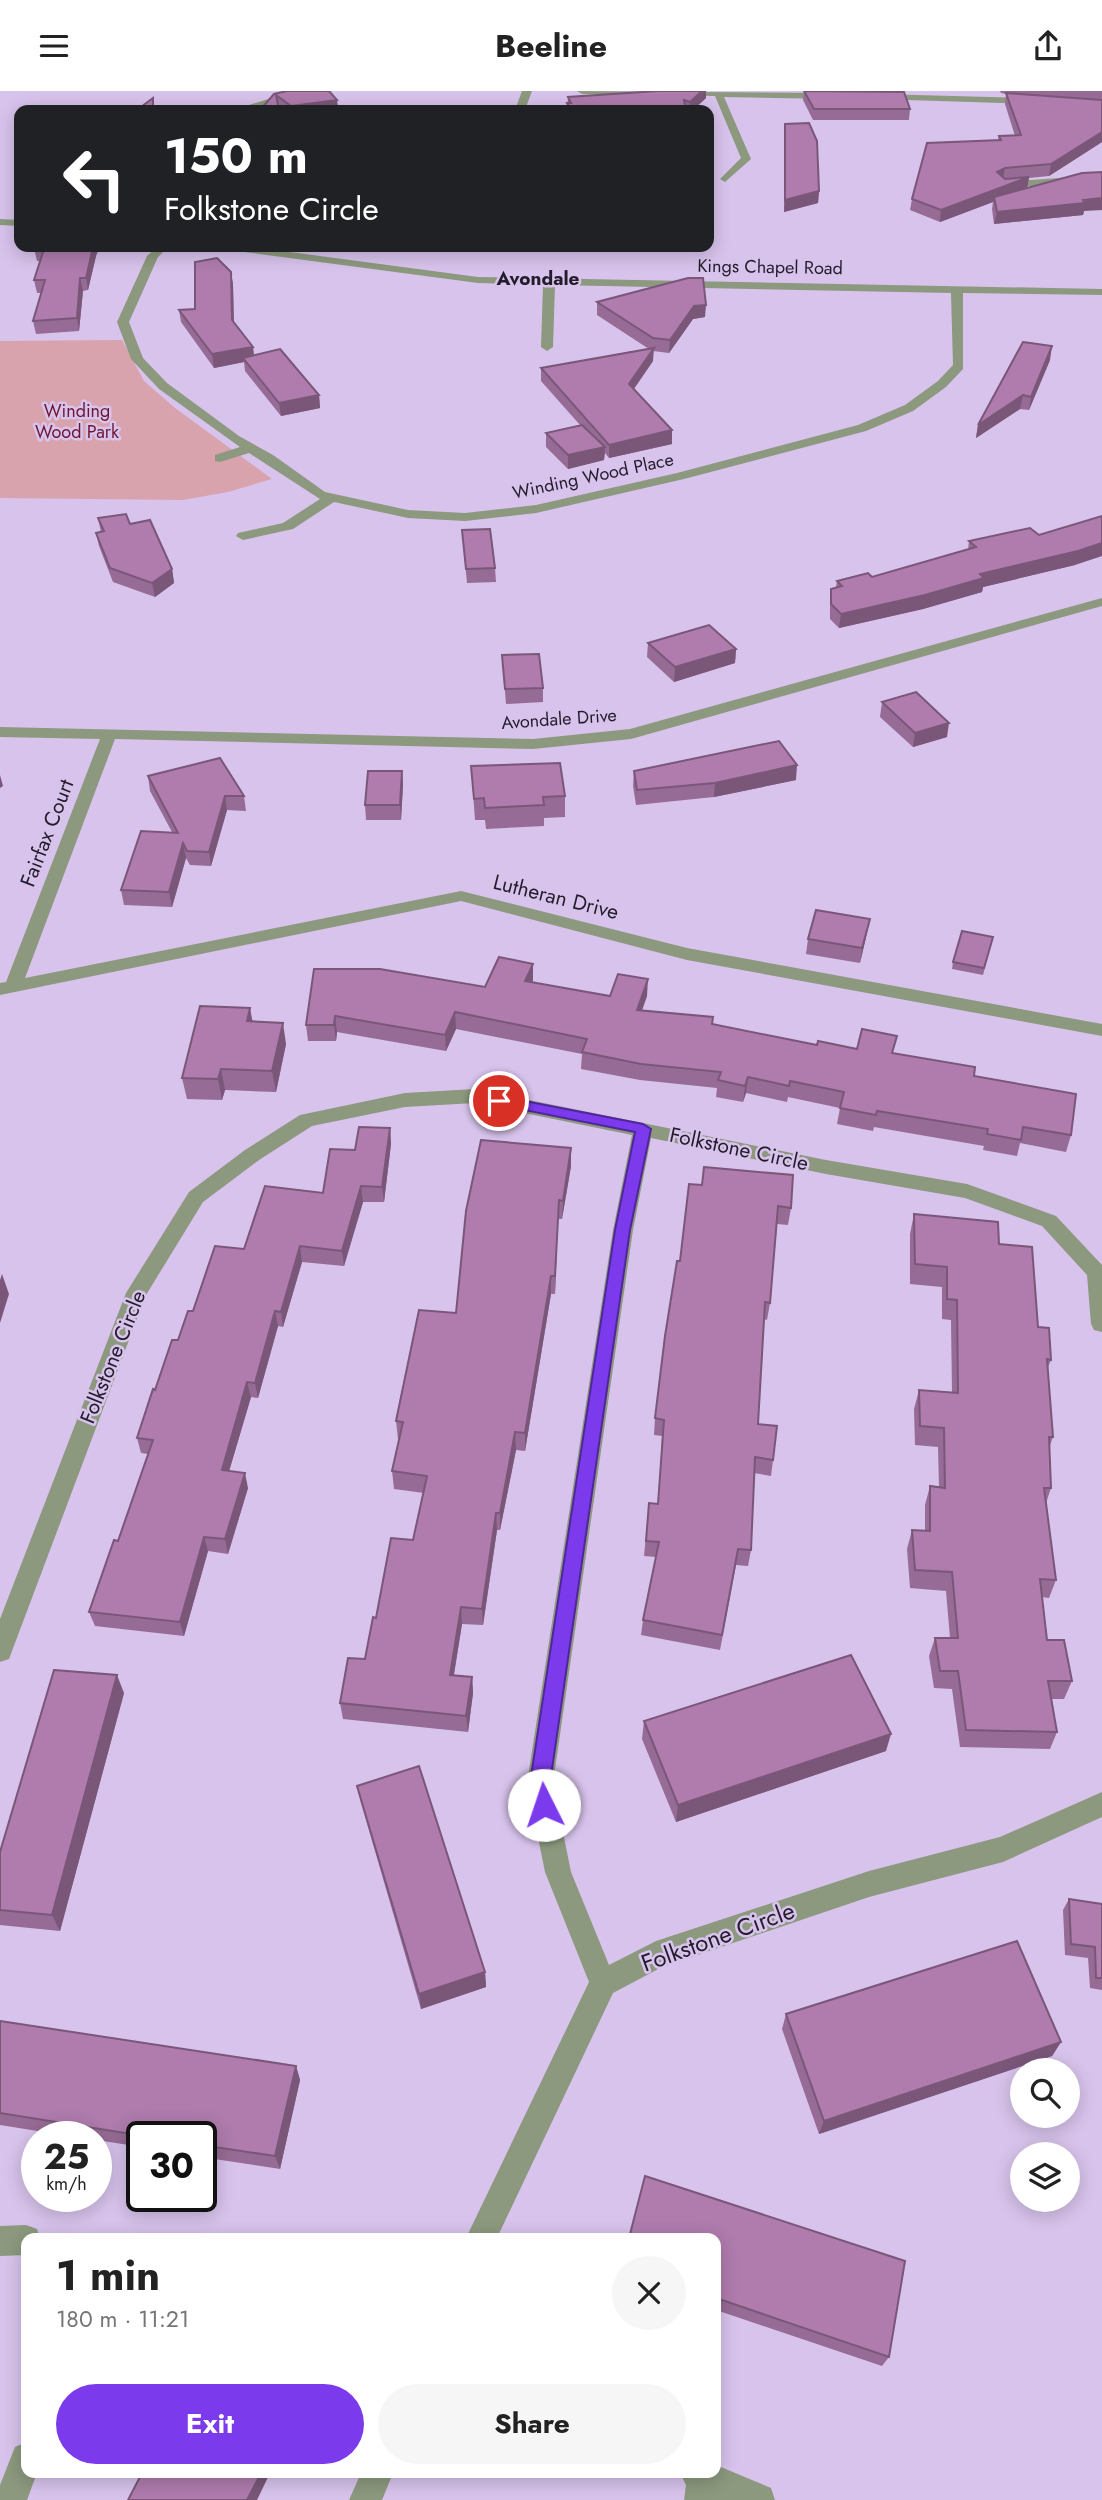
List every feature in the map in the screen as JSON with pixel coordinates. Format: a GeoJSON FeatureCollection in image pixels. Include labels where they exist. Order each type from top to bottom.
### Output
{"type":"FeatureCollection","features":[{"type":"Feature","properties":{"kind":"street"},"geometry":{"type":"LineString","coordinates":[[255,105],[317,91]]}},
{"type":"Feature","properties":{"kind":"street"},"geometry":{"type":"LineString","coordinates":[[582,91],[838,96]]}},
{"type":"Feature","properties":{"kind":"street"},"geometry":{"type":"LineString","coordinates":[[718,93],[746,159],[725,179]]}},
{"type":"Feature","properties":{"kind":"street"},"geometry":{"type":"LineString","coordinates":[[865,96],[1038,101]]}},
{"type":"Feature","properties":{"kind":"street"},"geometry":{"type":"LineString","coordinates":[[1003,185],[1102,178]]}},
{"type":"Feature","properties":{"kind":"street","name":"Winding Wood Place"},"geometry":{"type":"LineString","coordinates":[[157,252],[153,256],[123,322],[137,359],[163,386],[321,495],[419,515],[465,517],[536,509],[679,476],[862,428],[909,408],[943,384],[960,366],[957,288]]}},
{"type":"Feature","properties":{"kind":"street","name":"Kings Chapel Road"},"geometry":{"type":"LineString","coordinates":[[267,252],[478,280],[1102,292]]}},
{"type":"Feature","properties":{"kind":"street"},"geometry":{"type":"LineString","coordinates":[[547,347],[549,281]]}},
{"type":"Feature","properties":{"kind":"street"},"geometry":{"type":"LineString","coordinates":[[220,458],[251,448]]}},
{"type":"Feature","properties":{"kind":"street"},"geometry":{"type":"LineString","coordinates":[[243,536],[288,526],[332,497]]}},
{"type":"Feature","properties":{"kind":"street","name":"Avondale Drive"},"geometry":{"type":"LineString","coordinates":[[0,731],[533,744],[631,734],[1102,602]]}},
{"type":"Feature","properties":{"kind":"street","name":"Fairfax Court"},"geometry":{"type":"LineString","coordinates":[[7,988],[109,735]]}},
{"type":"Feature","properties":{"kind":"street","name":"Lutheran Drive"},"geometry":{"type":"LineString","coordinates":[[7,988],[461,896],[687,954],[1102,1030]]}},
{"type":"Feature","properties":{"kind":"street","name":"Folkstone Circle"},"geometry":{"type":"LineString","coordinates":[[0,1651],[136,1293],[196,1197],[252,1155],[307,1120],[405,1100],[475,1096],[826,1167],[967,1191],[1049,1221],[1097,1273],[1102,1324]]}},
{"type":"Feature","properties":{"kind":"street"},"geometry":{"type":"LineString","coordinates":[[483,2233],[603,1983],[558,1872],[540,1783],[623,1230],[643,1129]]}},
{"type":"Feature","properties":{"kind":"street","name":"Folkstone Circle"},"geometry":{"type":"LineString","coordinates":[[603,1983],[668,1950],[869,1884],[1003,1849],[1102,1804]]}},
{"type":"Feature","properties":{"kind":"street"},"geometry":{"type":"LineString","coordinates":[[0,2241],[21,2240]]}},
{"type":"Feature","properties":{"kind":"street"},"geometry":{"type":"LineString","coordinates":[[11,2500],[21,2472]]}},
{"type":"Feature","properties":{"kind":"street"},"geometry":{"type":"LineString","coordinates":[[365,2500],[375,2478]]}},
{"type":"Feature","properties":{"kind":"street"},"geometry":{"type":"LineString","coordinates":[[699,2483],[759,2500]]}},
{"type":"Feature","properties":{"kind":"green space","name":"Winding Wood Park"},"geometry":{"type":"Polygon","coordinates":[[[122,340],[144,381],[175,408],[272,479],[228,492],[183,500],[0,498],[0,341],[122,340]]]}},
{"type":"Feature","properties":{"kind":"building"},"geometry":{"type":"Polygon","coordinates":[[[287,91],[329,91],[337,100],[290,105],[276,95],[278,105],[264,105],[274,94],[287,91]]]}},
{"type":"Feature","properties":{"kind":"building"},"geometry":{"type":"Polygon","coordinates":[[[702,91],[690,102],[684,100],[685,105],[568,105],[567,103],[571,103],[568,97],[702,91]]]}},
{"type":"Feature","properties":{"kind":"building"},"geometry":{"type":"Polygon","coordinates":[[[804,91],[904,92],[910,109],[814,109],[804,91]]]}},
{"type":"Feature","properties":{"kind":"building"},"geometry":{"type":"Polygon","coordinates":[[[1006,93],[1102,100],[1102,132],[1051,164],[1005,168],[997,172],[1005,179],[1029,177],[941,210],[912,199],[927,143],[1001,140],[999,136],[1021,135],[1006,93]]]}},
{"type":"Feature","properties":{"kind":"building"},"geometry":{"type":"Polygon","coordinates":[[[153,98],[153,105],[144,105],[153,98]]]}},
{"type":"Feature","properties":{"kind":"building"},"geometry":{"type":"Polygon","coordinates":[[[809,123],[817,141],[819,191],[785,200],[785,124],[809,123]]]}},
{"type":"Feature","properties":{"kind":"building"},"geometry":{"type":"Polygon","coordinates":[[[1102,172],[1102,198],[1083,200],[1085,203],[997,212],[994,197],[1082,173],[1102,172]]]}},
{"type":"Feature","properties":{"kind":"building"},"geometry":{"type":"Polygon","coordinates":[[[43,252],[92,252],[86,278],[80,278],[77,318],[33,321],[45,280],[34,280],[43,252]]]}},
{"type":"Feature","properties":{"kind":"building"},"geometry":{"type":"Polygon","coordinates":[[[217,258],[231,272],[232,320],[253,347],[212,354],[179,310],[195,309],[195,262],[217,258]]]}},
{"type":"Feature","properties":{"kind":"building"},"geometry":{"type":"Polygon","coordinates":[[[688,278],[703,278],[706,305],[694,306],[670,340],[653,338],[597,302],[688,278]]]}},
{"type":"Feature","properties":{"kind":"building"},"geometry":{"type":"Polygon","coordinates":[[[1023,342],[1052,346],[1031,397],[1023,395],[978,425],[1023,342]]]}},
{"type":"Feature","properties":{"kind":"building"},"geometry":{"type":"Polygon","coordinates":[[[654,348],[629,384],[672,430],[609,445],[541,368],[654,348]]]}},
{"type":"Feature","properties":{"kind":"building"},"geometry":{"type":"Polygon","coordinates":[[[280,349],[319,395],[279,403],[243,358],[280,349]]]}},
{"type":"Feature","properties":{"kind":"building"},"geometry":{"type":"Polygon","coordinates":[[[582,425],[605,447],[568,455],[546,433],[582,425]]]}},
{"type":"Feature","properties":{"kind":"building"},"geometry":{"type":"Polygon","coordinates":[[[126,514],[130,524],[150,520],[172,569],[152,583],[110,568],[96,533],[104,531],[98,518],[126,514]]]}},
{"type":"Feature","properties":{"kind":"building"},"geometry":{"type":"Polygon","coordinates":[[[1102,516],[1102,543],[1078,551],[980,574],[984,578],[925,595],[841,614],[831,604],[831,589],[842,586],[837,581],[868,573],[872,577],[976,547],[969,541],[1030,528],[1039,535],[1102,516]]]}},
{"type":"Feature","properties":{"kind":"building"},"geometry":{"type":"Polygon","coordinates":[[[490,529],[495,568],[466,569],[462,530],[490,529]]]}},
{"type":"Feature","properties":{"kind":"building"},"geometry":{"type":"Polygon","coordinates":[[[709,625],[736,649],[675,667],[648,643],[709,625]]]}},
{"type":"Feature","properties":{"kind":"building"},"geometry":{"type":"Polygon","coordinates":[[[539,654],[543,688],[505,689],[502,655],[539,654]]]}},
{"type":"Feature","properties":{"kind":"building"},"geometry":{"type":"Polygon","coordinates":[[[916,692],[949,723],[915,733],[882,702],[916,692]]]}},
{"type":"Feature","properties":{"kind":"building"},"geometry":{"type":"Polygon","coordinates":[[[779,741],[797,765],[715,783],[637,790],[634,771],[779,741]]]}},
{"type":"Feature","properties":{"kind":"building"},"geometry":{"type":"Polygon","coordinates":[[[220,758],[244,796],[225,796],[209,852],[187,851],[183,843],[169,892],[121,890],[141,831],[178,833],[148,776],[220,758]]]}},
{"type":"Feature","properties":{"kind":"building"},"geometry":{"type":"Polygon","coordinates":[[[560,763],[565,796],[543,797],[544,805],[485,808],[484,798],[474,799],[471,766],[560,763]]]}},
{"type":"Feature","properties":{"kind":"building"},"geometry":{"type":"Polygon","coordinates":[[[368,771],[402,771],[400,805],[365,805],[368,771]]]}},
{"type":"Feature","properties":{"kind":"building"},"geometry":{"type":"Polygon","coordinates":[[[816,910],[870,919],[862,948],[808,939],[816,910]]]}},
{"type":"Feature","properties":{"kind":"building"},"geometry":{"type":"Polygon","coordinates":[[[962,931],[993,937],[984,968],[953,962],[962,931]]]}},
{"type":"Feature","properties":{"kind":"building"},"geometry":{"type":"Polygon","coordinates":[[[499,957],[533,964],[525,981],[610,996],[618,974],[648,979],[637,1010],[713,1017],[712,1024],[817,1045],[818,1041],[857,1049],[862,1029],[897,1036],[892,1053],[975,1067],[974,1076],[1076,1094],[1071,1135],[1023,1127],[1021,1140],[987,1134],[988,1129],[877,1111],[876,1115],[840,1108],[844,1092],[790,1081],[789,1086],[748,1077],[745,1086],[718,1080],[721,1072],[641,1064],[582,1052],[587,1039],[455,1012],[445,1035],[335,1016],[334,1025],[306,1025],[314,969],[380,969],[485,987],[499,957]]]}},
{"type":"Feature","properties":{"kind":"building"},"geometry":{"type":"Polygon","coordinates":[[[200,1006],[250,1008],[247,1021],[283,1023],[272,1071],[221,1069],[218,1079],[182,1078],[200,1006]]]}},
{"type":"Feature","properties":{"kind":"building"},"geometry":{"type":"Polygon","coordinates":[[[359,1127],[390,1128],[382,1187],[361,1186],[342,1251],[300,1246],[281,1312],[275,1311],[255,1383],[247,1382],[222,1470],[245,1473],[225,1539],[204,1537],[180,1622],[89,1612],[114,1540],[118,1541],[153,1440],[137,1438],[153,1389],[155,1390],[172,1340],[178,1340],[188,1311],[193,1311],[215,1246],[244,1249],[265,1186],[323,1193],[330,1149],[355,1150],[359,1127]]]}},
{"type":"Feature","properties":{"kind":"building"},"geometry":{"type":"Polygon","coordinates":[[[481,1140],[571,1148],[563,1201],[559,1200],[555,1276],[551,1276],[525,1433],[515,1432],[500,1513],[496,1513],[482,1609],[461,1607],[450,1675],[472,1677],[466,1716],[340,1703],[348,1658],[365,1659],[373,1617],[376,1618],[391,1538],[413,1540],[427,1476],[392,1471],[403,1422],[396,1421],[419,1310],[456,1313],[466,1211],[481,1140]]]}},
{"type":"Feature","properties":{"kind":"building"},"geometry":{"type":"Polygon","coordinates":[[[704,1167],[793,1175],[791,1208],[778,1206],[770,1303],[765,1302],[758,1424],[777,1426],[773,1460],[755,1457],[751,1550],[738,1549],[722,1635],[643,1620],[659,1542],[646,1541],[649,1503],[658,1504],[664,1420],[655,1418],[665,1336],[677,1261],[680,1261],[689,1184],[702,1185],[704,1167]]]}},
{"type":"Feature","properties":{"kind":"building"},"geometry":{"type":"Polygon","coordinates":[[[914,1214],[998,1222],[999,1244],[1032,1247],[1038,1327],[1049,1328],[1051,1360],[1047,1359],[1053,1437],[1049,1437],[1051,1488],[1044,1488],[1056,1580],[1040,1579],[1047,1640],[1064,1640],[1072,1681],[1048,1681],[1057,1732],[966,1730],[958,1671],[940,1671],[935,1638],[958,1638],[952,1572],[915,1570],[912,1530],[930,1531],[930,1486],[945,1488],[944,1428],[920,1426],[919,1390],[958,1393],[957,1300],[947,1299],[947,1267],[915,1264],[914,1214]]]}},
{"type":"Feature","properties":{"kind":"building"},"geometry":{"type":"Polygon","coordinates":[[[851,1655],[891,1734],[678,1805],[644,1721],[851,1655]]]}},
{"type":"Feature","properties":{"kind":"building"},"geometry":{"type":"Polygon","coordinates":[[[54,1670],[117,1675],[52,1915],[0,1910],[0,1852],[54,1670]]]}},
{"type":"Feature","properties":{"kind":"building"},"geometry":{"type":"Polygon","coordinates":[[[419,1766],[485,1972],[419,1994],[357,1786],[419,1766]]]}},
{"type":"Feature","properties":{"kind":"building"},"geometry":{"type":"Polygon","coordinates":[[[1069,1899],[1102,1904],[1102,1978],[1096,1978],[1095,1947],[1071,1944],[1069,1899]]]}},
{"type":"Feature","properties":{"kind":"building"},"geometry":{"type":"Polygon","coordinates":[[[1017,1941],[1061,2042],[824,2121],[786,2014],[1017,1941]]]}},
{"type":"Feature","properties":{"kind":"building"},"geometry":{"type":"Polygon","coordinates":[[[0,2021],[296,2066],[275,2156],[217,2147],[217,2121],[126,2121],[126,2133],[112,2131],[112,2121],[50,2121],[0,2113],[0,2021]]]}},
{"type":"Feature","properties":{"kind":"building"},"geometry":{"type":"Polygon","coordinates":[[[645,2176],[905,2261],[889,2357],[721,2300],[721,2233],[630,2233],[645,2176]]]}},
{"type":"Feature","properties":{"kind":"building"},"geometry":{"type":"Polygon","coordinates":[[[139,2478],[258,2478],[247,2500],[128,2500],[139,2478]]]}},
{"type":"Feature","properties":{"kind":"district","name":"Avondale"},"geometry":{"type":"Point","coordinates":[538,278]}},
{"type":"Feature","properties":{"kind":"route"},"geometry":{"type":"LineString","coordinates":[[499,1101],[643,1129],[623,1230],[540,1783],[544,1805]]}}]}
